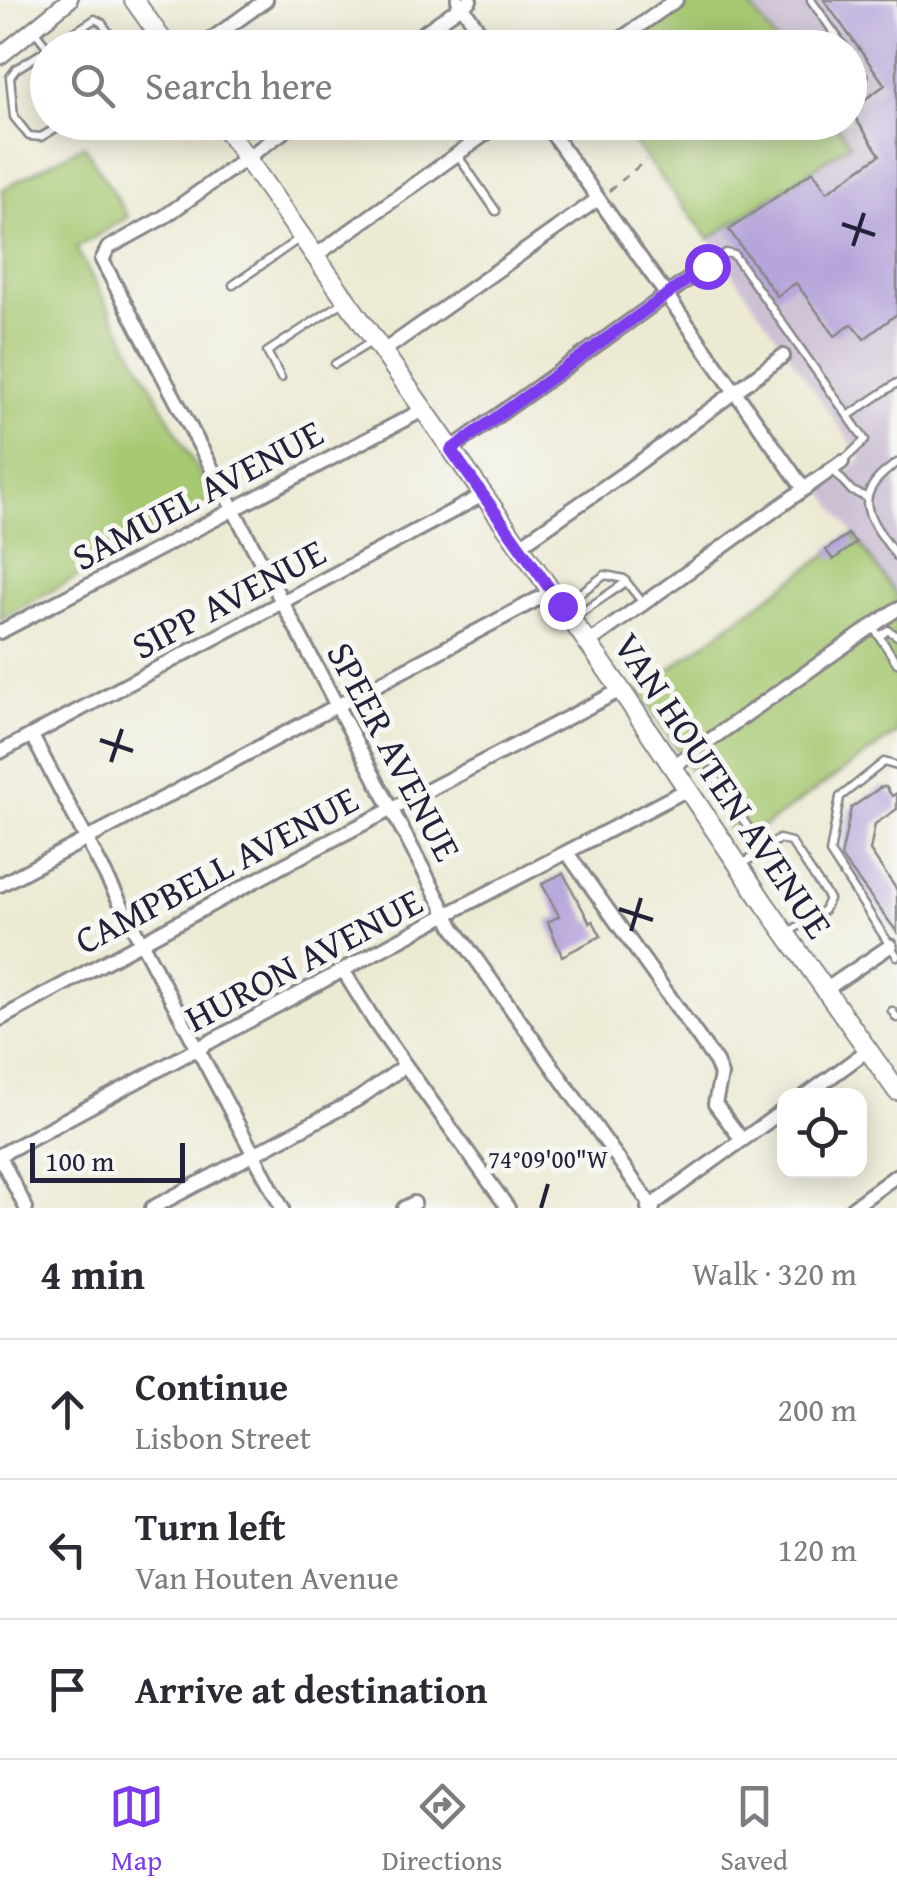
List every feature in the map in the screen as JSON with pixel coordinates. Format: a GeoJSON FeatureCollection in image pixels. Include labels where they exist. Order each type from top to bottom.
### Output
{"type":"FeatureCollection","features":[{"type":"Feature","properties":{"kind":"main road"},"geometry":{"type":"LineString","coordinates":[[134,0],[155,30]]}},
{"type":"Feature","properties":{"kind":"main road","name":"VAN HOUTEN AVENUE"},"geometry":{"type":"LineString","coordinates":[[233,140],[621,690],[786,934],[894,1082]]}},
{"type":"Feature","properties":{"kind":"street"},"geometry":{"type":"LineString","coordinates":[[33,29],[69,0]]}},
{"type":"Feature","properties":{"kind":"street"},"geometry":{"type":"LineString","coordinates":[[224,30],[266,0]]}},
{"type":"Feature","properties":{"kind":"street"},"geometry":{"type":"LineString","coordinates":[[634,30],[676,0]]}},
{"type":"Feature","properties":{"kind":"street"},"geometry":{"type":"LineString","coordinates":[[426,30],[463,2],[480,30]]}},
{"type":"Feature","properties":{"kind":"street"},"geometry":{"type":"LineString","coordinates":[[0,56],[30,31]]}},
{"type":"Feature","properties":{"kind":"street"},"geometry":{"type":"LineString","coordinates":[[246,158],[271,140]]}},
{"type":"Feature","properties":{"kind":"street"},"geometry":{"type":"LineString","coordinates":[[315,256],[477,140]]}},
{"type":"Feature","properties":{"kind":"street"},"geometry":{"type":"LineString","coordinates":[[557,140],[804,489]]}},
{"type":"Feature","properties":{"kind":"street","name":"SPEER AVENUE"},"geometry":{"type":"LineString","coordinates":[[246,158],[164,216],[104,252],[102,260],[448,915],[651,1207]]}},
{"type":"Feature","properties":{"kind":"street"},"geometry":{"type":"LineString","coordinates":[[378,346],[598,199]]}},
{"type":"Feature","properties":{"kind":"street"},"geometry":{"type":"LineString","coordinates":[[451,450],[707,266]]}},
{"type":"Feature","properties":{"kind":"street"},"geometry":{"type":"LineString","coordinates":[[518,546],[783,356]]}},
{"type":"Feature","properties":{"kind":"street","name":"SAMUEL AVENUE"},"geometry":{"type":"LineString","coordinates":[[0,632],[423,410]]}},
{"type":"Feature","properties":{"kind":"street"},"geometry":{"type":"LineString","coordinates":[[588,644],[837,466]]}},
{"type":"Feature","properties":{"kind":"street","name":"SIPP AVENUE"},"geometry":{"type":"LineString","coordinates":[[0,752],[483,495]]}},
{"type":"Feature","properties":{"kind":"street"},"geometry":{"type":"LineString","coordinates":[[0,885],[336,704],[561,606]]}},
{"type":"Feature","properties":{"kind":"street"},"geometry":{"type":"LineString","coordinates":[[672,766],[876,631],[897,609]]}},
{"type":"Feature","properties":{"kind":"street","name":"CAMPBELL AVENUE"},"geometry":{"type":"LineString","coordinates":[[0,1019],[621,690]]}},
{"type":"Feature","properties":{"kind":"street"},"geometry":{"type":"LineString","coordinates":[[32,736],[282,1208]]}},
{"type":"Feature","properties":{"kind":"street","name":"HURON AVENUE"},"geometry":{"type":"LineString","coordinates":[[0,1156],[688,789]]}},
{"type":"Feature","properties":{"kind":"street"},"geometry":{"type":"LineString","coordinates":[[568,854],[716,1062],[720,1075],[715,1104],[742,1140]]}},
{"type":"Feature","properties":{"kind":"street"},"geometry":{"type":"LineString","coordinates":[[826,990],[893,951]]}},
{"type":"Feature","properties":{"kind":"street"},"geometry":{"type":"LineString","coordinates":[[344,972],[405,1066],[508,1208]]}},
{"type":"Feature","properties":{"kind":"street"},"geometry":{"type":"LineString","coordinates":[[815,1088],[868,1050]]}},
{"type":"Feature","properties":{"kind":"street"},"geometry":{"type":"LineString","coordinates":[[152,1208],[358,1099],[405,1066]]}},
{"type":"Feature","properties":{"kind":"street"},"geometry":{"type":"LineString","coordinates":[[651,1207],[777,1115]]}},
{"type":"Feature","properties":{"kind":"street"},"geometry":{"type":"LineString","coordinates":[[0,1156],[26,1208]]}},
{"type":"Feature","properties":{"kind":"street"},"geometry":{"type":"LineString","coordinates":[[852,1208],[897,1176]]}},
{"type":"Feature","properties":{"kind":"lane"},"geometry":{"type":"LineString","coordinates":[[811,0],[832,30]]}},
{"type":"Feature","properties":{"kind":"lane"},"geometry":{"type":"LineString","coordinates":[[78,30],[95,20],[107,30]]}},
{"type":"Feature","properties":{"kind":"lane"},"geometry":{"type":"LineString","coordinates":[[30,60],[10,77],[14,117],[30,136]]}},
{"type":"Feature","properties":{"kind":"lane"},"geometry":{"type":"LineString","coordinates":[[457,154],[496,211]]}},
{"type":"Feature","properties":{"kind":"lane"},"geometry":{"type":"LineString","coordinates":[[232,285],[301,237]]}},
{"type":"Feature","properties":{"kind":"lane"},"geometry":{"type":"LineString","coordinates":[[707,266],[726,253],[734,256],[866,440],[837,466],[852,491],[866,497]]}},
{"type":"Feature","properties":{"kind":"lane"},"geometry":{"type":"LineString","coordinates":[[281,378],[267,352],[346,300]]}},
{"type":"Feature","properties":{"kind":"lane"},"geometry":{"type":"LineString","coordinates":[[335,364],[378,346]]}},
{"type":"Feature","properties":{"kind":"lane"},"geometry":{"type":"LineString","coordinates":[[848,416],[897,382]]}},
{"type":"Feature","properties":{"kind":"lane"},"geometry":{"type":"LineString","coordinates":[[897,463],[875,480],[866,497],[868,517],[897,557]]}},
{"type":"Feature","properties":{"kind":"lane"},"geometry":{"type":"LineString","coordinates":[[561,606],[605,576],[626,582],[644,604]]}},
{"type":"Feature","properties":{"kind":"lane"},"geometry":{"type":"LineString","coordinates":[[561,606],[626,582]]}},
{"type":"Feature","properties":{"kind":"lane"},"geometry":{"type":"LineString","coordinates":[[897,636],[888,630],[876,631],[897,663]]}},
{"type":"Feature","properties":{"kind":"lane"},"geometry":{"type":"LineString","coordinates":[[893,951],[830,853],[840,798],[884,762],[896,765]]}},
{"type":"Feature","properties":{"kind":"lane"},"geometry":{"type":"LineString","coordinates":[[711,771],[763,850]]}},
{"type":"Feature","properties":{"kind":"lane"},"geometry":{"type":"LineString","coordinates":[[739,866],[779,839],[790,842],[829,898],[824,910],[786,934]]}},
{"type":"Feature","properties":{"kind":"path"},"geometry":{"type":"LineString","coordinates":[[598,199],[646,160]]}},
{"type":"Feature","properties":{"kind":"shaded area"},"geometry":{"type":"Polygon","coordinates":[[[746,0],[897,0],[897,596],[823,491],[862,459],[709,239],[850,144],[847,140],[867,140],[867,30],[768,30],[746,0]]]}},
{"type":"Feature","properties":{"kind":"green space"},"geometry":{"type":"Polygon","coordinates":[[[691,0],[746,0],[768,30],[648,30],[691,0]]]}},
{"type":"Feature","properties":{"kind":"green space"},"geometry":{"type":"Polygon","coordinates":[[[631,140],[847,140],[850,144],[709,239],[631,140]]]}},
{"type":"Feature","properties":{"kind":"green space"},"geometry":{"type":"Polygon","coordinates":[[[84,145],[128,217],[76,248],[215,502],[0,619],[3,189],[84,145]]]}},
{"type":"Feature","properties":{"kind":"green space"},"geometry":{"type":"Polygon","coordinates":[[[854,535],[897,596],[897,733],[739,844],[639,691],[854,535]]]}},
{"type":"Feature","properties":{"kind":"building"},"geometry":{"type":"Polygon","coordinates":[[[824,0],[897,0],[897,314],[864,339],[852,324],[835,336],[796,283],[777,296],[729,230],[813,171],[827,192],[880,155],[867,136],[867,98],[885,85],[867,60],[867,30],[846,30],[824,0]]]}},
{"type":"Feature","properties":{"kind":"building"},"geometry":{"type":"Polygon","coordinates":[[[848,534],[856,543],[833,560],[826,550],[848,534]]]}},
{"type":"Feature","properties":{"kind":"building"},"geometry":{"type":"Polygon","coordinates":[[[886,787],[892,796],[897,793],[897,809],[875,824],[870,851],[897,890],[897,932],[841,857],[851,808],[886,787]]]}},
{"type":"Feature","properties":{"kind":"building"},"geometry":{"type":"Polygon","coordinates":[[[563,873],[601,936],[562,956],[548,922],[559,916],[542,884],[563,873]]]}},
{"type":"Feature","properties":{"kind":"route"},"geometry":{"type":"LineString","coordinates":[[562,606],[451,450],[707,266]]}}]}
